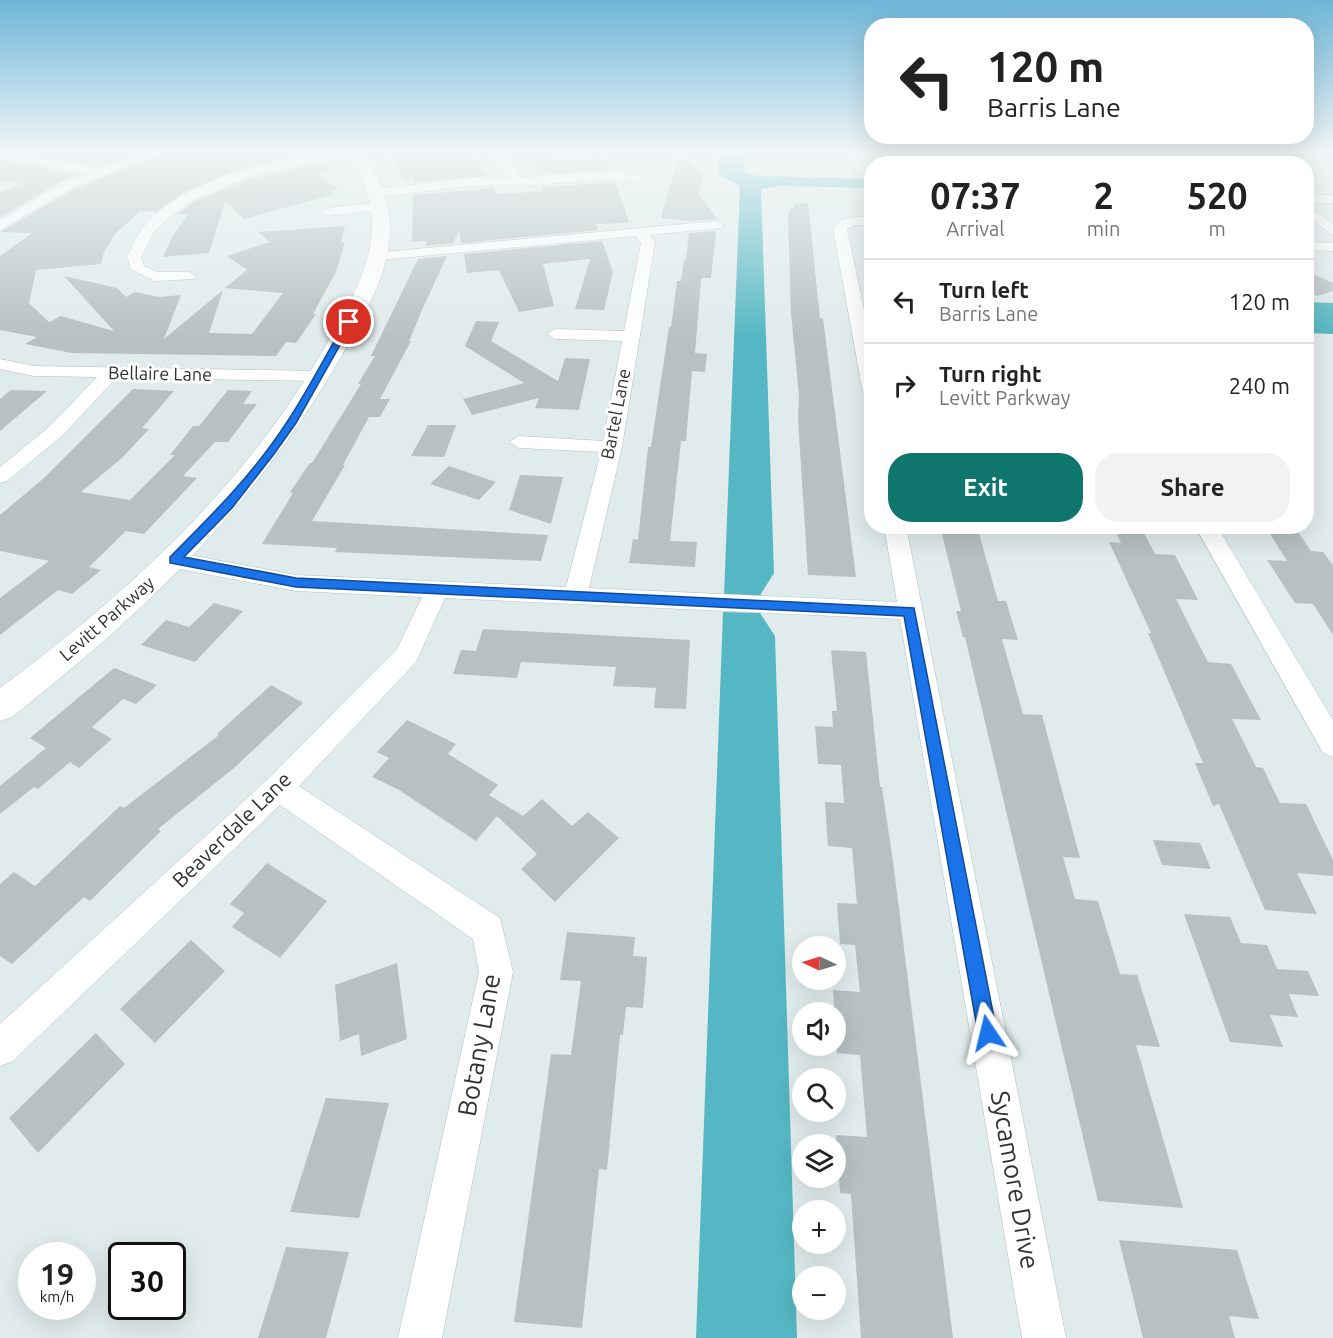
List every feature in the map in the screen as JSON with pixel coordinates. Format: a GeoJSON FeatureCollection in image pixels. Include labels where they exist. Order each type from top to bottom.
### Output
{"type":"FeatureCollection","features":[{"type":"Feature","properties":{"kind":"street"},"geometry":{"type":"LineString","coordinates":[[0,226],[21,212]]}},
{"type":"Feature","properties":{"kind":"street"},"geometry":{"type":"LineString","coordinates":[[168,212],[149,229],[134,257],[138,269],[155,277],[189,276]]}},
{"type":"Feature","properties":{"kind":"street","name":"Levitt Parkway"},"geometry":{"type":"LineString","coordinates":[[0,707],[80,645],[174,560],[228,505],[270,452],[320,376],[365,292],[379,256],[382,232],[380,212]]}},
{"type":"Feature","properties":{"kind":"street"},"geometry":{"type":"LineString","coordinates":[[1314,216],[1333,231]]}},
{"type":"Feature","properties":{"kind":"street"},"geometry":{"type":"LineString","coordinates":[[864,220],[844,223],[840,228],[864,352]]}},
{"type":"Feature","properties":{"kind":"street"},"geometry":{"type":"LineString","coordinates":[[379,256],[716,225]]}},
{"type":"Feature","properties":{"kind":"street","name":"Bartel Lane"},"geometry":{"type":"LineString","coordinates":[[575,597],[612,447],[648,242],[640,233]]}},
{"type":"Feature","properties":{"kind":"street"},"geometry":{"type":"LineString","coordinates":[[1314,246],[1333,247]]}},
{"type":"Feature","properties":{"kind":"street"},"geometry":{"type":"LineString","coordinates":[[555,334],[631,336]]}},
{"type":"Feature","properties":{"kind":"street","name":"Bellaire Lane"},"geometry":{"type":"LineString","coordinates":[[0,364],[34,371],[110,374],[320,376]]}},
{"type":"Feature","properties":{"kind":"street"},"geometry":{"type":"LineString","coordinates":[[0,477],[56,431],[110,374]]}},
{"type":"Feature","properties":{"kind":"street"},"geometry":{"type":"LineString","coordinates":[[519,442],[612,447]]}},
{"type":"Feature","properties":{"kind":"street","name":"Sycamore Drive"},"geometry":{"type":"LineString","coordinates":[[897,534],[1044,1338]]}},
{"type":"Feature","properties":{"kind":"street"},"geometry":{"type":"LineString","coordinates":[[1211,534],[1333,745]]}},
{"type":"Feature","properties":{"kind":"street"},"geometry":{"type":"LineString","coordinates":[[174,560],[296,583],[910,611]]}},
{"type":"Feature","properties":{"kind":"street","name":"Beaverdale Lane"},"geometry":{"type":"LineString","coordinates":[[0,1048],[278,788],[407,655],[437,591]]}},
{"type":"Feature","properties":{"kind":"street","name":"Botany Lane"},"geometry":{"type":"LineString","coordinates":[[278,788],[488,930],[496,972],[420,1338]]}},
{"type":"Feature","properties":{"kind":"shaded area"},"geometry":{"type":"Polygon","coordinates":[[[739,212],[762,212],[774,573],[759,597],[724,596],[739,212]]]}},
{"type":"Feature","properties":{"kind":"shaded area"},"geometry":{"type":"Polygon","coordinates":[[[1314,302],[1333,303],[1333,334],[1314,333],[1314,302]]]}},
{"type":"Feature","properties":{"kind":"shaded area"},"geometry":{"type":"Polygon","coordinates":[[[723,612],[760,613],[775,636],[793,1200],[792,1254],[794,1254],[795,1266],[792,1266],[792,1320],[796,1320],[797,1338],[696,1338],[723,612]]]}},
{"type":"Feature","properties":{"kind":"building"},"geometry":{"type":"Polygon","coordinates":[[[34,212],[139,212],[115,234],[104,252],[101,264],[36,270],[29,303],[49,322],[61,316],[114,331],[64,276],[117,288],[126,297],[135,292],[160,297],[181,295],[164,339],[223,290],[209,333],[252,334],[283,293],[225,288],[247,270],[227,256],[270,242],[258,232],[345,226],[341,243],[345,242],[336,272],[313,314],[316,314],[296,343],[286,342],[276,356],[72,353],[25,344],[37,337],[0,330],[0,256],[32,233],[0,232],[34,212]]]}},
{"type":"Feature","properties":{"kind":"building"},"geometry":{"type":"Polygon","coordinates":[[[221,212],[209,253],[163,257],[172,237],[188,214],[177,214],[221,212]]]}},
{"type":"Feature","properties":{"kind":"building"},"geometry":{"type":"Polygon","coordinates":[[[237,212],[268,212],[244,219],[237,212]]]}},
{"type":"Feature","properties":{"kind":"building"},"geometry":{"type":"Polygon","coordinates":[[[413,212],[626,212],[629,222],[596,224],[598,230],[461,243],[459,231],[453,243],[425,246],[427,241],[412,242],[413,212]]]}},
{"type":"Feature","properties":{"kind":"building"},"geometry":{"type":"Polygon","coordinates":[[[663,212],[712,212],[717,219],[690,221],[661,218],[663,212]]]}},
{"type":"Feature","properties":{"kind":"building"},"geometry":{"type":"Polygon","coordinates":[[[809,212],[820,318],[823,318],[856,577],[808,575],[798,419],[799,395],[791,313],[788,213],[809,212]]]}},
{"type":"Feature","properties":{"kind":"building"},"geometry":{"type":"Polygon","coordinates":[[[716,231],[711,278],[701,278],[695,353],[707,354],[705,372],[692,371],[686,441],[681,441],[670,541],[697,542],[695,567],[629,563],[633,539],[638,540],[648,447],[651,447],[677,281],[681,281],[689,233],[716,231]]]}},
{"type":"Feature","properties":{"kind":"building"},"geometry":{"type":"Polygon","coordinates":[[[602,241],[613,272],[604,310],[575,309],[590,259],[543,264],[554,306],[519,312],[499,270],[467,273],[464,254],[602,241]]]}},
{"type":"Feature","properties":{"kind":"building"},"geometry":{"type":"Polygon","coordinates":[[[447,256],[409,341],[411,341],[380,399],[390,399],[380,417],[369,417],[343,465],[345,465],[312,521],[548,535],[541,561],[335,552],[337,548],[262,544],[293,493],[290,492],[312,463],[361,384],[358,384],[375,356],[371,356],[418,259],[447,256]]]}},
{"type":"Feature","properties":{"kind":"building"},"geometry":{"type":"Polygon","coordinates":[[[1314,275],[1333,283],[1333,291],[1317,296],[1314,295],[1314,275]]]}},
{"type":"Feature","properties":{"kind":"building"},"geometry":{"type":"Polygon","coordinates":[[[476,321],[499,322],[491,341],[558,381],[565,358],[590,359],[579,410],[535,408],[539,398],[472,415],[463,399],[524,383],[465,346],[476,321]]]}},
{"type":"Feature","properties":{"kind":"building"},"geometry":{"type":"Polygon","coordinates":[[[133,389],[174,391],[142,428],[149,429],[122,458],[81,492],[130,500],[175,455],[170,455],[193,426],[199,426],[228,390],[252,391],[243,404],[257,404],[228,442],[215,442],[183,476],[197,478],[144,534],[126,531],[89,567],[101,570],[72,594],[58,590],[0,635],[0,598],[49,561],[0,551],[0,515],[44,478],[133,389]]]}},
{"type":"Feature","properties":{"kind":"building"},"geometry":{"type":"Polygon","coordinates":[[[11,390],[47,391],[0,431],[0,399],[11,390]]]}},
{"type":"Feature","properties":{"kind":"building"},"geometry":{"type":"Polygon","coordinates":[[[428,425],[456,425],[444,457],[411,456],[428,425]]]}},
{"type":"Feature","properties":{"kind":"building"},"geometry":{"type":"Polygon","coordinates":[[[449,466],[496,482],[479,500],[430,484],[449,466]]]}},
{"type":"Feature","properties":{"kind":"building"},"geometry":{"type":"Polygon","coordinates":[[[520,475],[563,477],[551,524],[509,510],[520,475]]]}},
{"type":"Feature","properties":{"kind":"building"},"geometry":{"type":"Polygon","coordinates":[[[942,534],[979,534],[998,601],[1006,601],[1018,640],[1002,639],[1023,714],[1042,715],[1080,858],[1063,857],[1075,899],[1098,901],[1120,974],[1137,975],[1160,1047],[1136,1045],[1183,1208],[1098,1201],[965,637],[963,637],[956,611],[961,611],[942,534]]]}},
{"type":"Feature","properties":{"kind":"building"},"geometry":{"type":"Polygon","coordinates":[[[1117,534],[1145,534],[1155,554],[1175,555],[1198,600],[1176,599],[1208,662],[1231,664],[1261,720],[1232,719],[1256,767],[1263,768],[1280,803],[1306,804],[1333,860],[1333,876],[1297,873],[1317,914],[1265,910],[1219,804],[1213,806],[1195,763],[1203,763],[1148,633],[1151,633],[1109,542],[1121,543],[1117,534]]]}},
{"type":"Feature","properties":{"kind":"building"},"geometry":{"type":"Polygon","coordinates":[[[1270,534],[1299,534],[1311,551],[1323,552],[1333,565],[1333,635],[1313,604],[1295,603],[1267,560],[1287,561],[1270,534]]]}},
{"type":"Feature","properties":{"kind":"building"},"geometry":{"type":"Polygon","coordinates":[[[214,603],[243,611],[195,662],[141,645],[166,620],[189,627],[214,603]]]}},
{"type":"Feature","properties":{"kind":"building"},"geometry":{"type":"Polygon","coordinates":[[[483,629],[690,640],[686,709],[654,708],[656,688],[613,686],[616,667],[521,662],[517,678],[453,674],[461,650],[476,651],[483,629]]]}},
{"type":"Feature","properties":{"kind":"building"},"geometry":{"type":"Polygon","coordinates":[[[831,650],[866,652],[880,787],[882,787],[894,869],[953,1338],[861,1338],[851,1194],[840,1193],[840,1188],[846,1188],[846,1136],[867,1137],[860,1055],[846,1054],[846,1002],[834,1002],[833,990],[860,992],[855,945],[846,944],[846,936],[839,936],[837,903],[857,904],[852,848],[828,846],[825,802],[844,803],[841,765],[818,764],[815,726],[833,727],[832,711],[837,711],[831,650]]]}},
{"type":"Feature","properties":{"kind":"building"},"geometry":{"type":"Polygon","coordinates":[[[114,668],[157,685],[136,704],[123,699],[92,727],[112,739],[79,768],[70,762],[38,789],[34,787],[0,814],[0,786],[46,748],[30,738],[114,668]]]}},
{"type":"Feature","properties":{"kind":"building"},"geometry":{"type":"Polygon","coordinates":[[[271,685],[303,703],[234,768],[158,829],[161,831],[90,901],[84,897],[12,964],[0,956],[0,884],[14,872],[35,886],[120,806],[124,808],[219,735],[217,734],[271,685]]]}},
{"type":"Feature","properties":{"kind":"building"},"geometry":{"type":"Polygon","coordinates":[[[407,720],[456,744],[448,754],[498,785],[489,795],[523,816],[542,799],[572,826],[588,812],[619,838],[555,902],[521,869],[537,854],[497,816],[476,841],[399,790],[372,777],[389,758],[377,752],[407,720]]]}},
{"type":"Feature","properties":{"kind":"building"},"geometry":{"type":"Polygon","coordinates":[[[1153,840],[1200,843],[1211,869],[1162,865],[1153,840]]]}},
{"type":"Feature","properties":{"kind":"building"},"geometry":{"type":"Polygon","coordinates":[[[267,863],[327,901],[280,958],[232,927],[244,913],[230,904],[267,863]]]}},
{"type":"Feature","properties":{"kind":"building"},"geometry":{"type":"Polygon","coordinates":[[[1184,914],[1230,917],[1241,943],[1267,945],[1277,969],[1308,971],[1319,996],[1289,994],[1298,1017],[1270,1015],[1283,1047],[1230,1042],[1184,914]]]}},
{"type":"Feature","properties":{"kind":"building"},"geometry":{"type":"Polygon","coordinates":[[[567,932],[635,937],[633,956],[647,957],[643,1008],[626,1007],[623,1035],[620,1035],[607,1170],[599,1169],[582,1328],[514,1322],[551,1054],[571,1055],[581,981],[560,980],[567,932]]]}},
{"type":"Feature","properties":{"kind":"building"},"geometry":{"type":"Polygon","coordinates":[[[191,940],[225,971],[155,1043],[120,1009],[191,940]]]}},
{"type":"Feature","properties":{"kind":"building"},"geometry":{"type":"Polygon","coordinates":[[[397,963],[407,1039],[361,1056],[359,1034],[340,1041],[335,985],[397,963]]]}},
{"type":"Feature","properties":{"kind":"building"},"geometry":{"type":"Polygon","coordinates":[[[96,1033],[125,1064],[38,1153],[9,1118],[96,1033]]]}},
{"type":"Feature","properties":{"kind":"building"},"geometry":{"type":"Polygon","coordinates":[[[326,1098],[389,1103],[359,1218],[290,1212],[326,1098]]]}},
{"type":"Feature","properties":{"kind":"building"},"geometry":{"type":"Polygon","coordinates":[[[1119,1240],[1237,1250],[1259,1319],[1229,1316],[1235,1338],[1143,1338],[1119,1240]]]}},
{"type":"Feature","properties":{"kind":"building"},"geometry":{"type":"Polygon","coordinates":[[[286,1247],[349,1252],[326,1338],[258,1338],[286,1247]]]}},
{"type":"Feature","properties":{"kind":"route"},"geometry":{"type":"LineString","coordinates":[[349,322],[320,376],[270,452],[228,505],[174,560],[296,583],[910,611],[988,1033]]}}]}
